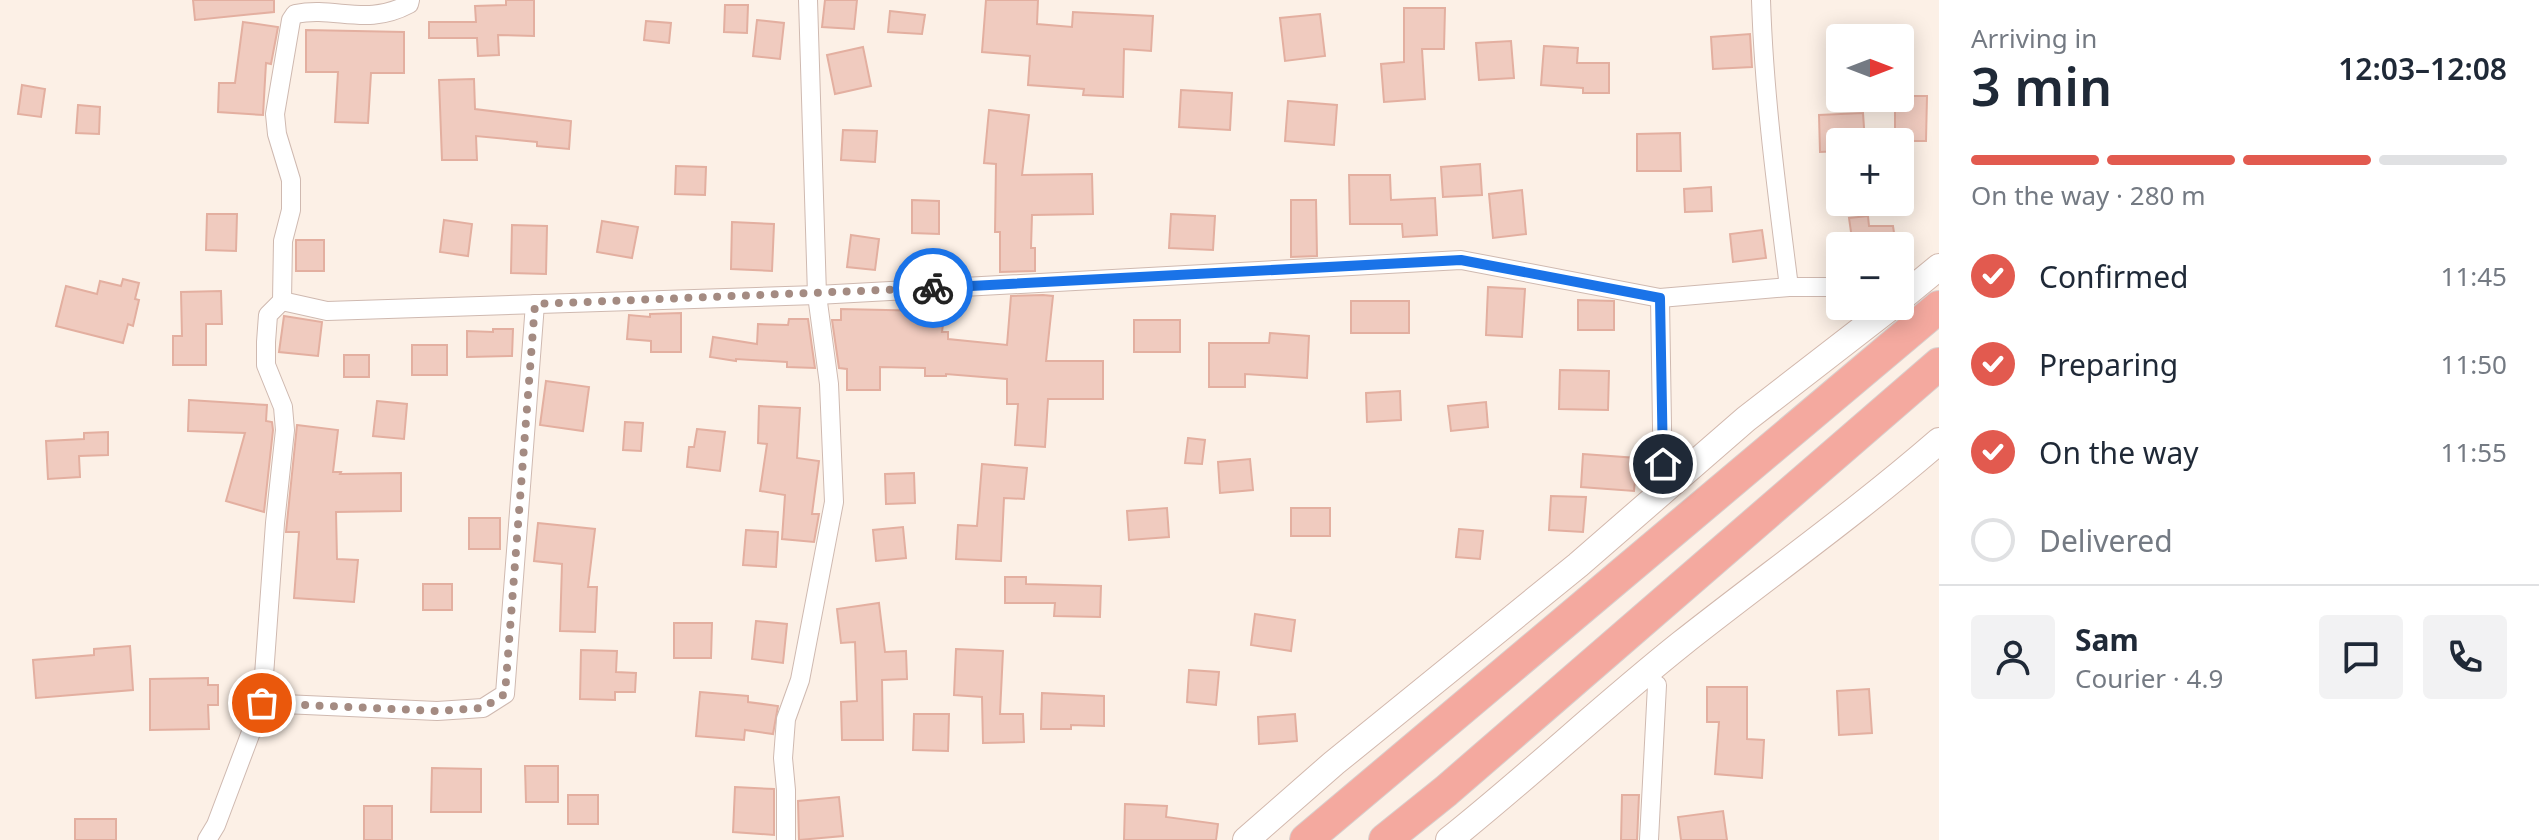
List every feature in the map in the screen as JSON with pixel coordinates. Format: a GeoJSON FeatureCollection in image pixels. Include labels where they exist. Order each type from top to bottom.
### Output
{"type":"FeatureCollection","features":[{"type":"Feature","properties":{"kind":"highway"},"geometry":{"type":"LineString","coordinates":[[1306,840],[1885,320]]}},
{"type":"Feature","properties":{"kind":"highway"},"geometry":{"type":"LineString","coordinates":[[1385,840],[1446,791],[1939,364]]}},
{"type":"Feature","properties":{"kind":"street"},"geometry":{"type":"LineString","coordinates":[[207,840],[216,825],[262,703],[285,430],[283,407],[266,365],[266,342],[268,315],[282,301],[283,241],[291,210],[291,180],[277,134],[275,114],[291,20],[295,14],[306,12],[363,17],[391,14],[409,4],[410,0]]}},
{"type":"Feature","properties":{"kind":"street"},"geometry":{"type":"LineString","coordinates":[[786,840],[783,758],[786,719],[803,667],[834,502],[829,384],[817,295],[808,0]]}},
{"type":"Feature","properties":{"kind":"street"},"geometry":{"type":"LineString","coordinates":[[1761,0],[1762,45],[1789,287]]}},
{"type":"Feature","properties":{"kind":"street"},"geometry":{"type":"LineString","coordinates":[[282,301],[327,311],[817,295],[1461,260],[1660,298],[1789,287],[1826,287]]}},
{"type":"Feature","properties":{"kind":"street"},"geometry":{"type":"LineString","coordinates":[[1914,294],[1939,267]]}},
{"type":"Feature","properties":{"kind":"street"},"geometry":{"type":"LineString","coordinates":[[1660,298],[1663,491]]}},
{"type":"Feature","properties":{"kind":"street"},"geometry":{"type":"LineString","coordinates":[[262,703],[437,711],[483,708],[505,694],[535,304]]}},
{"type":"Feature","properties":{"kind":"street"},"geometry":{"type":"LineString","coordinates":[[1246,840],[1334,763],[1578,565],[1746,419],[1874,320]]}},
{"type":"Feature","properties":{"kind":"street"},"geometry":{"type":"LineString","coordinates":[[1449,840],[1679,647],[1939,441]]}},
{"type":"Feature","properties":{"kind":"street"},"geometry":{"type":"LineString","coordinates":[[1649,840],[1657,685]]}},
{"type":"Feature","properties":{"kind":"building"},"geometry":{"type":"Polygon","coordinates":[[[193,0],[274,0],[274,12],[195,20],[193,0]]]}},
{"type":"Feature","properties":{"kind":"building"},"geometry":{"type":"Polygon","coordinates":[[[506,0],[534,0],[534,36],[498,35],[499,55],[478,56],[477,38],[429,38],[429,22],[476,22],[475,6],[506,5],[506,0]]]}},
{"type":"Feature","properties":{"kind":"building"},"geometry":{"type":"Polygon","coordinates":[[[825,0],[857,0],[854,29],[822,27],[825,0]]]}},
{"type":"Feature","properties":{"kind":"building"},"geometry":{"type":"Polygon","coordinates":[[[986,0],[1038,0],[1037,24],[1072,27],[1073,12],[1153,16],[1151,51],[1124,49],[1123,97],[1083,95],[1084,89],[1028,85],[1030,56],[982,52],[986,0]]]}},
{"type":"Feature","properties":{"kind":"building"},"geometry":{"type":"Polygon","coordinates":[[[725,5],[748,5],[747,33],[724,32],[725,5]]]}},
{"type":"Feature","properties":{"kind":"building"},"geometry":{"type":"Polygon","coordinates":[[[1404,8],[1445,8],[1444,49],[1422,49],[1425,99],[1384,102],[1381,64],[1404,62],[1404,8]]]}},
{"type":"Feature","properties":{"kind":"building"},"geometry":{"type":"Polygon","coordinates":[[[890,11],[925,15],[922,34],[888,32],[890,11]]]}},
{"type":"Feature","properties":{"kind":"building"},"geometry":{"type":"Polygon","coordinates":[[[1320,14],[1325,56],[1285,61],[1280,18],[1320,14]]]}},
{"type":"Feature","properties":{"kind":"building"},"geometry":{"type":"Polygon","coordinates":[[[757,20],[784,23],[780,59],[753,56],[757,20]]]}},
{"type":"Feature","properties":{"kind":"building"},"geometry":{"type":"Polygon","coordinates":[[[646,21],[671,23],[669,43],[644,40],[646,21]]]}},
{"type":"Feature","properties":{"kind":"building"},"geometry":{"type":"Polygon","coordinates":[[[243,22],[278,27],[271,64],[266,63],[263,115],[218,112],[219,83],[235,83],[243,22]]]}},
{"type":"Feature","properties":{"kind":"building"},"geometry":{"type":"Polygon","coordinates":[[[306,30],[404,32],[404,73],[371,73],[368,123],[335,122],[338,72],[306,72],[306,30]]]}},
{"type":"Feature","properties":{"kind":"building"},"geometry":{"type":"Polygon","coordinates":[[[1750,34],[1752,67],[1713,69],[1711,37],[1750,34]]]}},
{"type":"Feature","properties":{"kind":"building"},"geometry":{"type":"Polygon","coordinates":[[[1511,41],[1514,78],[1479,80],[1476,43],[1511,41]]]}},
{"type":"Feature","properties":{"kind":"building"},"geometry":{"type":"Polygon","coordinates":[[[1544,46],[1578,48],[1577,63],[1609,63],[1609,93],[1583,93],[1583,88],[1541,85],[1544,46]]]}},
{"type":"Feature","properties":{"kind":"building"},"geometry":{"type":"Polygon","coordinates":[[[863,47],[871,86],[835,94],[827,55],[863,47]]]}},
{"type":"Feature","properties":{"kind":"building"},"geometry":{"type":"Polygon","coordinates":[[[474,79],[475,109],[571,121],[569,149],[537,146],[537,142],[476,136],[477,160],[442,160],[439,80],[474,79]]]}},
{"type":"Feature","properties":{"kind":"building"},"geometry":{"type":"Polygon","coordinates":[[[22,85],[45,89],[41,117],[18,114],[22,85]]]}},
{"type":"Feature","properties":{"kind":"building"},"geometry":{"type":"Polygon","coordinates":[[[1181,90],[1232,93],[1230,130],[1179,127],[1181,90]]]}},
{"type":"Feature","properties":{"kind":"building"},"geometry":{"type":"Polygon","coordinates":[[[1914,96],[1927,96],[1926,141],[1914,141],[1914,128],[1895,128],[1895,112],[1914,112],[1914,96]]]}},
{"type":"Feature","properties":{"kind":"building"},"geometry":{"type":"Polygon","coordinates":[[[1288,101],[1337,105],[1334,145],[1285,141],[1288,101]]]}},
{"type":"Feature","properties":{"kind":"building"},"geometry":{"type":"Polygon","coordinates":[[[78,105],[100,107],[99,134],[76,133],[78,105]]]}},
{"type":"Feature","properties":{"kind":"building"},"geometry":{"type":"Polygon","coordinates":[[[989,110],[1029,115],[1022,175],[1092,174],[1093,214],[1032,215],[1031,248],[1035,248],[1035,271],[1000,272],[1000,232],[995,232],[996,164],[984,163],[989,110]]]}},
{"type":"Feature","properties":{"kind":"building"},"geometry":{"type":"Polygon","coordinates":[[[1863,113],[1864,128],[1826,128],[1826,152],[1820,152],[1819,115],[1863,113]]]}},
{"type":"Feature","properties":{"kind":"building"},"geometry":{"type":"Polygon","coordinates":[[[843,130],[877,131],[875,162],[841,160],[843,130]]]}},
{"type":"Feature","properties":{"kind":"building"},"geometry":{"type":"Polygon","coordinates":[[[1680,133],[1681,171],[1637,171],[1637,134],[1680,133]]]}},
{"type":"Feature","properties":{"kind":"building"},"geometry":{"type":"Polygon","coordinates":[[[1480,164],[1482,195],[1443,197],[1441,167],[1480,164]]]}},
{"type":"Feature","properties":{"kind":"building"},"geometry":{"type":"Polygon","coordinates":[[[676,166],[706,167],[705,195],[675,194],[676,166]]]}},
{"type":"Feature","properties":{"kind":"building"},"geometry":{"type":"Polygon","coordinates":[[[1349,175],[1390,175],[1391,200],[1435,198],[1437,235],[1403,237],[1402,224],[1350,224],[1349,175]]]}},
{"type":"Feature","properties":{"kind":"building"},"geometry":{"type":"Polygon","coordinates":[[[1711,187],[1712,211],[1685,212],[1684,189],[1711,187]]]}},
{"type":"Feature","properties":{"kind":"building"},"geometry":{"type":"Polygon","coordinates":[[[1522,190],[1526,234],[1493,238],[1489,194],[1522,190]]]}},
{"type":"Feature","properties":{"kind":"building"},"geometry":{"type":"Polygon","coordinates":[[[912,200],[939,201],[939,234],[912,233],[912,200]]]}},
{"type":"Feature","properties":{"kind":"building"},"geometry":{"type":"Polygon","coordinates":[[[1291,200],[1316,200],[1317,256],[1291,257],[1291,200]]]}},
{"type":"Feature","properties":{"kind":"building"},"geometry":{"type":"Polygon","coordinates":[[[207,214],[237,214],[236,251],[206,250],[207,214]]]}},
{"type":"Feature","properties":{"kind":"building"},"geometry":{"type":"Polygon","coordinates":[[[1171,214],[1215,216],[1213,250],[1169,248],[1171,214]]]}},
{"type":"Feature","properties":{"kind":"building"},"geometry":{"type":"Polygon","coordinates":[[[1868,216],[1869,226],[1893,226],[1894,232],[1851,232],[1849,218],[1868,216]]]}},
{"type":"Feature","properties":{"kind":"building"},"geometry":{"type":"Polygon","coordinates":[[[444,220],[472,224],[468,256],[440,252],[444,220]]]}},
{"type":"Feature","properties":{"kind":"building"},"geometry":{"type":"Polygon","coordinates":[[[602,221],[638,227],[632,258],[597,252],[602,221]]]}},
{"type":"Feature","properties":{"kind":"building"},"geometry":{"type":"Polygon","coordinates":[[[732,222],[774,224],[772,271],[731,269],[732,222]]]}},
{"type":"Feature","properties":{"kind":"building"},"geometry":{"type":"Polygon","coordinates":[[[512,225],[547,226],[546,274],[511,273],[512,225]]]}},
{"type":"Feature","properties":{"kind":"building"},"geometry":{"type":"Polygon","coordinates":[[[1762,230],[1766,258],[1733,262],[1730,234],[1762,230]]]}},
{"type":"Feature","properties":{"kind":"building"},"geometry":{"type":"Polygon","coordinates":[[[851,235],[879,239],[875,270],[847,267],[851,235]]]}},
{"type":"Feature","properties":{"kind":"building"},"geometry":{"type":"Polygon","coordinates":[[[296,240],[324,240],[324,271],[296,271],[296,240]]]}},
{"type":"Feature","properties":{"kind":"building"},"geometry":{"type":"Polygon","coordinates":[[[123,279],[139,283],[135,299],[139,300],[133,326],[128,324],[123,343],[56,326],[66,286],[97,294],[100,281],[121,286],[123,279]]]}},
{"type":"Feature","properties":{"kind":"building"},"geometry":{"type":"Polygon","coordinates":[[[1488,287],[1525,289],[1522,337],[1486,335],[1488,287]]]}},
{"type":"Feature","properties":{"kind":"building"},"geometry":{"type":"Polygon","coordinates":[[[221,291],[222,324],[206,324],[206,365],[173,365],[173,336],[182,336],[181,292],[221,291]]]}},
{"type":"Feature","properties":{"kind":"building"},"geometry":{"type":"Polygon","coordinates":[[[1011,296],[1053,296],[1046,361],[1103,361],[1103,399],[1048,399],[1045,447],[1015,445],[1018,404],[1007,404],[1007,379],[946,374],[925,376],[925,368],[880,367],[880,390],[847,390],[847,369],[839,368],[832,320],[841,320],[841,309],[931,311],[931,324],[943,324],[942,332],[948,332],[948,339],[1007,345],[1011,296]]]}},
{"type":"Feature","properties":{"kind":"building"},"geometry":{"type":"Polygon","coordinates":[[[1578,300],[1614,301],[1614,330],[1578,330],[1578,300]]]}},
{"type":"Feature","properties":{"kind":"building"},"geometry":{"type":"Polygon","coordinates":[[[1351,301],[1409,301],[1409,333],[1351,333],[1351,301]]]}},
{"type":"Feature","properties":{"kind":"building"},"geometry":{"type":"Polygon","coordinates":[[[681,313],[681,352],[651,352],[651,341],[627,339],[629,315],[650,317],[650,314],[681,313]]]}},
{"type":"Feature","properties":{"kind":"building"},"geometry":{"type":"Polygon","coordinates":[[[284,316],[322,322],[318,356],[279,352],[284,316]]]}},
{"type":"Feature","properties":{"kind":"building"},"geometry":{"type":"Polygon","coordinates":[[[789,319],[808,319],[815,368],[787,367],[787,362],[710,357],[713,337],[757,344],[758,324],[788,325],[789,319]]]}},
{"type":"Feature","properties":{"kind":"building"},"geometry":{"type":"Polygon","coordinates":[[[1134,320],[1180,320],[1180,352],[1134,352],[1134,320]]]}},
{"type":"Feature","properties":{"kind":"building"},"geometry":{"type":"Polygon","coordinates":[[[493,329],[513,329],[512,356],[467,357],[467,331],[493,332],[493,329]]]}},
{"type":"Feature","properties":{"kind":"building"},"geometry":{"type":"Polygon","coordinates":[[[1270,333],[1309,336],[1307,378],[1245,374],[1245,387],[1209,387],[1209,343],[1269,343],[1270,333]]]}},
{"type":"Feature","properties":{"kind":"building"},"geometry":{"type":"Polygon","coordinates":[[[412,345],[447,345],[447,375],[412,375],[412,345]]]}},
{"type":"Feature","properties":{"kind":"building"},"geometry":{"type":"Polygon","coordinates":[[[344,355],[369,355],[369,377],[344,377],[344,355]]]}},
{"type":"Feature","properties":{"kind":"building"},"geometry":{"type":"Polygon","coordinates":[[[1560,370],[1609,371],[1608,410],[1559,409],[1560,370]]]}},
{"type":"Feature","properties":{"kind":"building"},"geometry":{"type":"Polygon","coordinates":[[[546,381],[589,387],[583,431],[540,425],[546,381]]]}},
{"type":"Feature","properties":{"kind":"building"},"geometry":{"type":"Polygon","coordinates":[[[1400,391],[1401,420],[1367,422],[1366,393],[1400,391]]]}},
{"type":"Feature","properties":{"kind":"building"},"geometry":{"type":"Polygon","coordinates":[[[189,400],[267,405],[266,421],[272,422],[273,430],[264,512],[226,501],[245,433],[188,431],[189,400]]]}},
{"type":"Feature","properties":{"kind":"building"},"geometry":{"type":"Polygon","coordinates":[[[377,401],[407,404],[404,439],[373,436],[377,401]]]}},
{"type":"Feature","properties":{"kind":"building"},"geometry":{"type":"Polygon","coordinates":[[[1486,402],[1488,427],[1451,431],[1448,406],[1486,402]]]}},
{"type":"Feature","properties":{"kind":"building"},"geometry":{"type":"Polygon","coordinates":[[[759,406],[800,408],[797,458],[819,461],[812,514],[819,514],[814,542],[782,539],[785,495],[760,491],[767,444],[758,443],[759,406]]]}},
{"type":"Feature","properties":{"kind":"building"},"geometry":{"type":"Polygon","coordinates":[[[625,422],[643,423],[641,451],[623,450],[625,422]]]}},
{"type":"Feature","properties":{"kind":"building"},"geometry":{"type":"Polygon","coordinates":[[[297,425],[338,430],[333,472],[401,473],[401,511],[336,512],[337,559],[358,560],[354,602],[294,598],[299,532],[286,532],[297,425]]]}},
{"type":"Feature","properties":{"kind":"building"},"geometry":{"type":"Polygon","coordinates":[[[697,429],[725,432],[720,471],[687,467],[689,447],[694,447],[697,429]]]}},
{"type":"Feature","properties":{"kind":"building"},"geometry":{"type":"Polygon","coordinates":[[[108,432],[108,455],[79,456],[80,477],[48,479],[46,441],[84,439],[84,433],[108,432]]]}},
{"type":"Feature","properties":{"kind":"building"},"geometry":{"type":"Polygon","coordinates":[[[1188,438],[1205,440],[1202,464],[1185,463],[1188,438]]]}},
{"type":"Feature","properties":{"kind":"building"},"geometry":{"type":"Polygon","coordinates":[[[1583,454],[1637,458],[1634,491],[1581,487],[1583,454]]]}},
{"type":"Feature","properties":{"kind":"building"},"geometry":{"type":"Polygon","coordinates":[[[1250,459],[1253,490],[1220,493],[1218,462],[1250,459]]]}},
{"type":"Feature","properties":{"kind":"building"},"geometry":{"type":"Polygon","coordinates":[[[982,464],[1027,468],[1024,499],[1004,498],[1001,561],[956,559],[958,525],[977,526],[982,464]]]}},
{"type":"Feature","properties":{"kind":"building"},"geometry":{"type":"Polygon","coordinates":[[[914,473],[915,503],[886,504],[885,474],[914,473]]]}},
{"type":"Feature","properties":{"kind":"building"},"geometry":{"type":"Polygon","coordinates":[[[1551,496],[1586,497],[1583,532],[1549,530],[1551,496]]]}},
{"type":"Feature","properties":{"kind":"building"},"geometry":{"type":"Polygon","coordinates":[[[1167,508],[1169,537],[1129,540],[1127,511],[1167,508]]]}},
{"type":"Feature","properties":{"kind":"building"},"geometry":{"type":"Polygon","coordinates":[[[1291,508],[1330,508],[1330,536],[1291,536],[1291,508]]]}},
{"type":"Feature","properties":{"kind":"building"},"geometry":{"type":"Polygon","coordinates":[[[469,518],[500,518],[500,549],[469,549],[469,518]]]}},
{"type":"Feature","properties":{"kind":"building"},"geometry":{"type":"Polygon","coordinates":[[[538,523],[595,529],[588,587],[597,587],[595,632],[560,631],[562,564],[534,561],[538,523]]]}},
{"type":"Feature","properties":{"kind":"building"},"geometry":{"type":"Polygon","coordinates":[[[903,527],[906,558],[876,561],[873,530],[903,527]]]}},
{"type":"Feature","properties":{"kind":"building"},"geometry":{"type":"Polygon","coordinates":[[[1459,529],[1483,531],[1480,559],[1456,557],[1459,529]]]}},
{"type":"Feature","properties":{"kind":"building"},"geometry":{"type":"Polygon","coordinates":[[[746,530],[778,532],[776,567],[743,565],[746,530]]]}},
{"type":"Feature","properties":{"kind":"building"},"geometry":{"type":"Polygon","coordinates":[[[1005,577],[1026,577],[1026,584],[1101,586],[1100,617],[1054,616],[1055,603],[1005,603],[1005,577]]]}},
{"type":"Feature","properties":{"kind":"building"},"geometry":{"type":"Polygon","coordinates":[[[423,584],[452,584],[452,610],[423,610],[423,584]]]}},
{"type":"Feature","properties":{"kind":"building"},"geometry":{"type":"Polygon","coordinates":[[[879,603],[885,652],[906,651],[907,679],[882,680],[883,740],[842,740],[841,702],[857,701],[855,642],[841,643],[837,609],[879,603]]]}},
{"type":"Feature","properties":{"kind":"building"},"geometry":{"type":"Polygon","coordinates":[[[1255,614],[1295,620],[1291,651],[1251,645],[1255,614]]]}},
{"type":"Feature","properties":{"kind":"building"},"geometry":{"type":"Polygon","coordinates":[[[756,621],[787,624],[783,663],[752,659],[756,621]]]}},
{"type":"Feature","properties":{"kind":"building"},"geometry":{"type":"Polygon","coordinates":[[[674,623],[712,623],[711,658],[674,658],[674,623]]]}},
{"type":"Feature","properties":{"kind":"building"},"geometry":{"type":"Polygon","coordinates":[[[130,646],[133,690],[36,698],[33,660],[94,655],[94,649],[130,646]]]}},
{"type":"Feature","properties":{"kind":"building"},"geometry":{"type":"Polygon","coordinates":[[[956,649],[1003,651],[1000,714],[1023,714],[1024,742],[983,743],[982,697],[954,695],[956,649]]]}},
{"type":"Feature","properties":{"kind":"building"},"geometry":{"type":"Polygon","coordinates":[[[581,650],[617,651],[616,672],[636,673],[635,692],[615,692],[615,700],[580,699],[581,650]]]}},
{"type":"Feature","properties":{"kind":"building"},"geometry":{"type":"Polygon","coordinates":[[[1189,670],[1219,672],[1216,705],[1187,702],[1189,670]]]}},
{"type":"Feature","properties":{"kind":"building"},"geometry":{"type":"Polygon","coordinates":[[[208,678],[208,685],[218,685],[218,705],[208,705],[209,729],[150,730],[150,679],[208,678]]]}},
{"type":"Feature","properties":{"kind":"building"},"geometry":{"type":"Polygon","coordinates":[[[1707,687],[1747,687],[1747,739],[1764,740],[1762,778],[1715,774],[1719,722],[1707,722],[1707,687]]]}},
{"type":"Feature","properties":{"kind":"building"},"geometry":{"type":"Polygon","coordinates":[[[1869,689],[1872,733],[1839,735],[1837,691],[1869,689]]]}},
{"type":"Feature","properties":{"kind":"building"},"geometry":{"type":"Polygon","coordinates":[[[700,692],[748,696],[748,702],[778,706],[773,734],[745,730],[744,740],[696,736],[700,692]]]}},
{"type":"Feature","properties":{"kind":"building"},"geometry":{"type":"Polygon","coordinates":[[[1042,693],[1104,696],[1104,726],[1071,725],[1071,729],[1041,729],[1042,693]]]}},
{"type":"Feature","properties":{"kind":"building"},"geometry":{"type":"Polygon","coordinates":[[[914,714],[949,714],[948,751],[913,750],[914,714]]]}},
{"type":"Feature","properties":{"kind":"building"},"geometry":{"type":"Polygon","coordinates":[[[1295,714],[1297,741],[1259,744],[1258,717],[1295,714]]]}},
{"type":"Feature","properties":{"kind":"building"},"geometry":{"type":"Polygon","coordinates":[[[525,766],[558,766],[558,802],[526,802],[525,766]]]}},
{"type":"Feature","properties":{"kind":"building"},"geometry":{"type":"Polygon","coordinates":[[[432,768],[481,769],[481,812],[431,812],[432,768]]]}},
{"type":"Feature","properties":{"kind":"building"},"geometry":{"type":"Polygon","coordinates":[[[735,787],[774,789],[774,835],[733,832],[735,787]]]}},
{"type":"Feature","properties":{"kind":"building"},"geometry":{"type":"Polygon","coordinates":[[[568,795],[598,795],[598,824],[568,824],[568,795]]]}},
{"type":"Feature","properties":{"kind":"building"},"geometry":{"type":"Polygon","coordinates":[[[1622,795],[1639,795],[1637,840],[1621,840],[1622,795]]]}},
{"type":"Feature","properties":{"kind":"building"},"geometry":{"type":"Polygon","coordinates":[[[839,797],[843,836],[799,840],[798,801],[839,797]]]}},
{"type":"Feature","properties":{"kind":"building"},"geometry":{"type":"Polygon","coordinates":[[[1125,804],[1167,806],[1166,817],[1218,824],[1216,840],[1124,840],[1125,804]]]}},
{"type":"Feature","properties":{"kind":"building"},"geometry":{"type":"Polygon","coordinates":[[[364,806],[392,806],[392,840],[364,840],[364,806]]]}},
{"type":"Feature","properties":{"kind":"building"},"geometry":{"type":"Polygon","coordinates":[[[1723,811],[1727,840],[1681,840],[1678,817],[1723,811]]]}},
{"type":"Feature","properties":{"kind":"building"},"geometry":{"type":"Polygon","coordinates":[[[75,819],[116,819],[116,840],[75,840],[75,819]]]}},
{"type":"Feature","properties":{"kind":"way so far"},"geometry":{"type":"LineString","coordinates":[[262,703],[437,711],[483,708],[505,694],[535,304],[933,288]]}},
{"type":"Feature","properties":{"kind":"route"},"geometry":{"type":"LineString","coordinates":[[933,288],[1461,260],[1660,298],[1663,464]]}}]}
